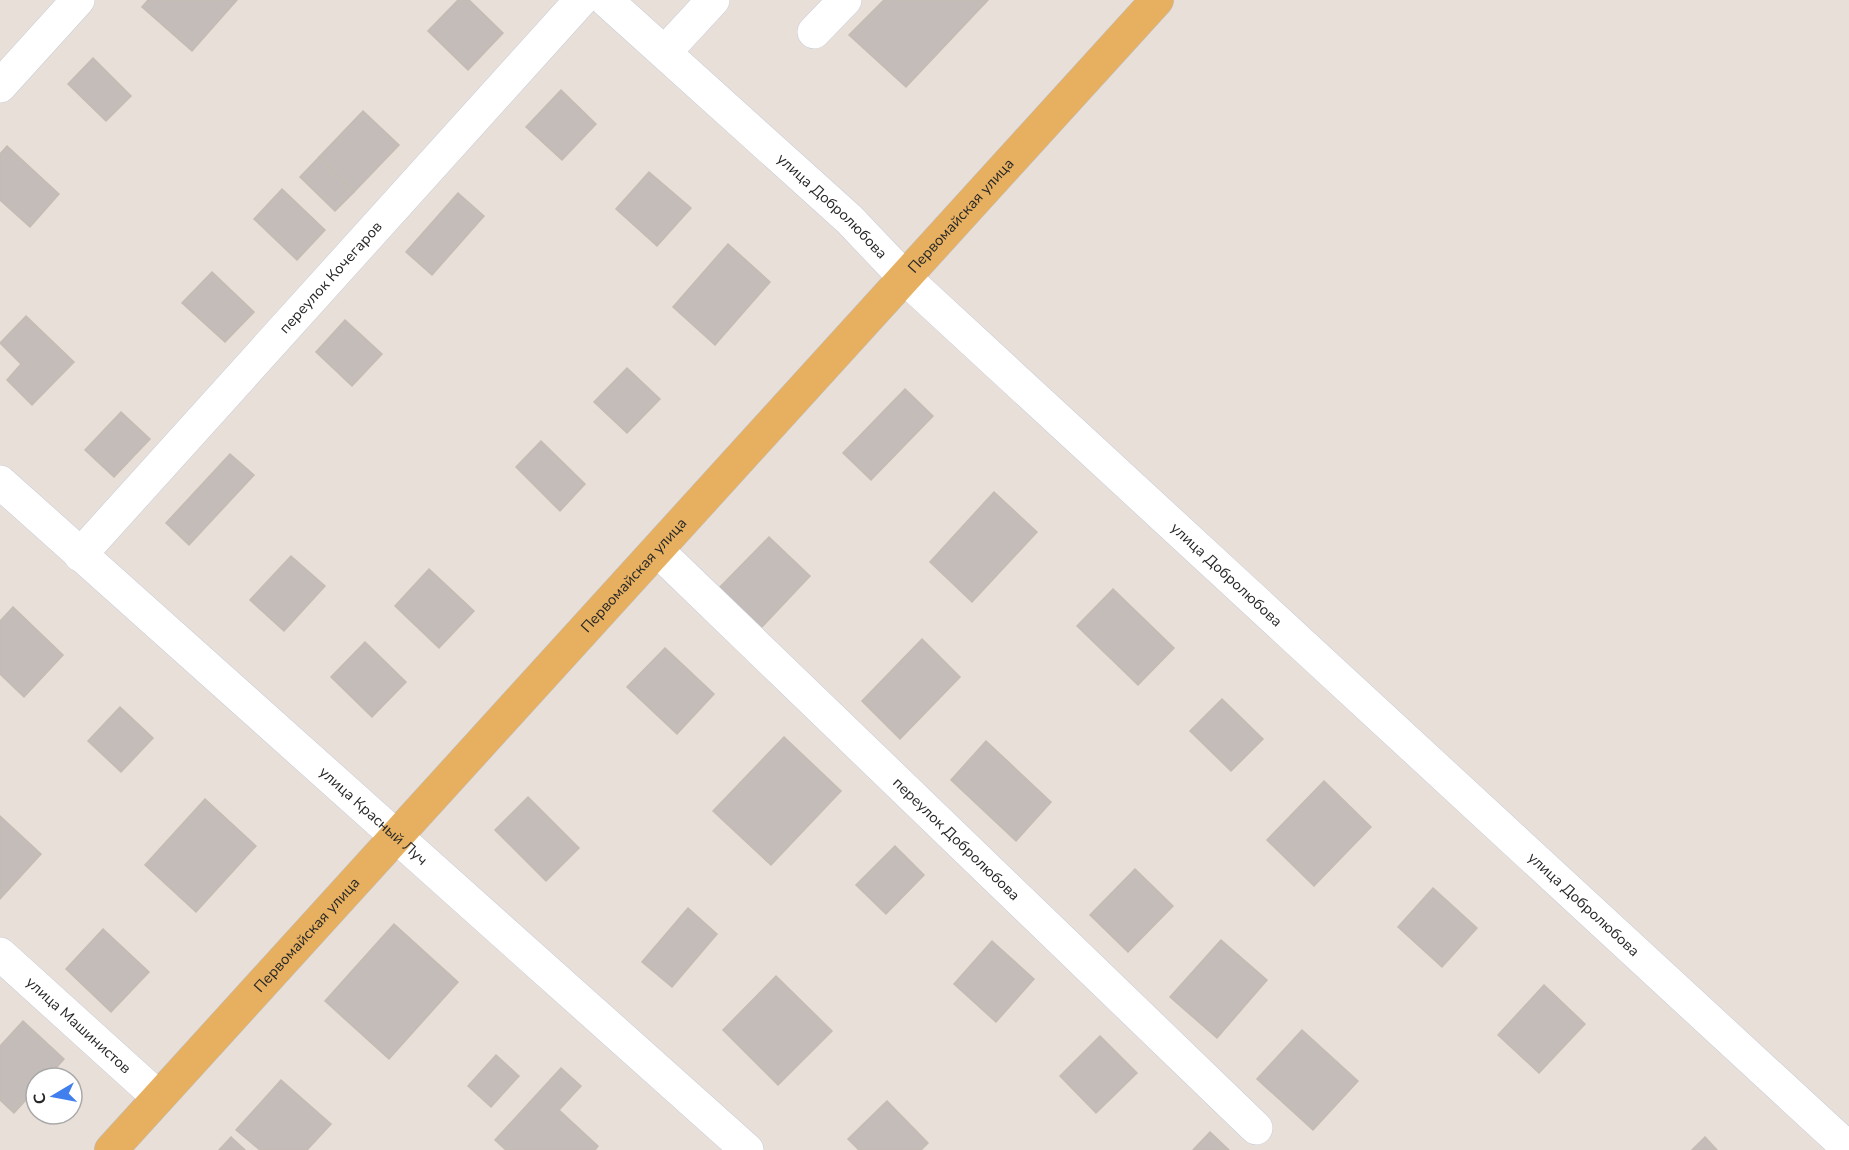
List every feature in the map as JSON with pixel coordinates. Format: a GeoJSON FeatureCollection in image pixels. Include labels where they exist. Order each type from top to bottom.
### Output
{"type":"FeatureCollection","features":[{"type":"Feature","properties":{"kind":"main road","name":"Первомайская улица"},"geometry":{"type":"LineString","coordinates":[[111,1150],[1156,0]]}},
{"type":"Feature","properties":{"kind":"street"},"geometry":{"type":"LineString","coordinates":[[0,86],[78,0]]}},
{"type":"Feature","properties":{"kind":"street","name":"переулок Кочегаров"},"geometry":{"type":"LineString","coordinates":[[80,555],[581,0]]}},
{"type":"Feature","properties":{"kind":"street","name":"улица Добролюбова"},"geometry":{"type":"LineString","coordinates":[[606,0],[850,220],[904,277],[1839,1146]]}},
{"type":"Feature","properties":{"kind":"street"},"geometry":{"type":"LineString","coordinates":[[665,52],[713,0]]}},
{"type":"Feature","properties":{"kind":"street"},"geometry":{"type":"LineString","coordinates":[[814,32],[844,0]]}},
{"type":"Feature","properties":{"kind":"street","name":"улица Красный Луч"},"geometry":{"type":"LineString","coordinates":[[0,482],[398,835],[747,1150]]}},
{"type":"Feature","properties":{"kind":"street","name":"переулок Добролюбова"},"geometry":{"type":"LineString","coordinates":[[657,550],[1256,1128]]}},
{"type":"Feature","properties":{"kind":"street","name":"улица Машинистов"},"geometry":{"type":"LineString","coordinates":[[0,954],[158,1097]]}},
{"type":"Feature","properties":{"kind":"building"},"geometry":{"type":"Polygon","coordinates":[[[148,0],[237,0],[192,51],[142,7],[148,0]]]}},
{"type":"Feature","properties":{"kind":"building"},"geometry":{"type":"Polygon","coordinates":[[[458,0],[469,0],[503,33],[468,70],[428,31],[458,0]]]}},
{"type":"Feature","properties":{"kind":"building"},"geometry":{"type":"Polygon","coordinates":[[[884,0],[988,0],[906,87],[849,35],[884,0]]]}},
{"type":"Feature","properties":{"kind":"building"},"geometry":{"type":"Polygon","coordinates":[[[93,58],[131,96],[106,121],[68,84],[93,58]]]}},
{"type":"Feature","properties":{"kind":"building"},"geometry":{"type":"Polygon","coordinates":[[[561,90],[596,124],[562,160],[526,127],[561,90]]]}},
{"type":"Feature","properties":{"kind":"building"},"geometry":{"type":"Polygon","coordinates":[[[363,111],[399,145],[354,192],[319,157],[363,111]]]}},
{"type":"Feature","properties":{"kind":"building"},"geometry":{"type":"Polygon","coordinates":[[[7,146],[59,194],[30,227],[0,200],[0,154],[7,146]]]}},
{"type":"Feature","properties":{"kind":"building"},"geometry":{"type":"Polygon","coordinates":[[[319,157],[354,192],[335,211],[300,177],[319,157]]]}},
{"type":"Feature","properties":{"kind":"building"},"geometry":{"type":"Polygon","coordinates":[[[649,172],[691,208],[657,246],[616,209],[649,172]]]}},
{"type":"Feature","properties":{"kind":"building"},"geometry":{"type":"Polygon","coordinates":[[[282,189],[325,230],[297,260],[254,219],[282,189]]]}},
{"type":"Feature","properties":{"kind":"building"},"geometry":{"type":"Polygon","coordinates":[[[458,193],[484,216],[432,275],[406,252],[458,193]]]}},
{"type":"Feature","properties":{"kind":"building"},"geometry":{"type":"Polygon","coordinates":[[[728,244],[770,282],[715,345],[673,307],[728,244]]]}},
{"type":"Feature","properties":{"kind":"building"},"geometry":{"type":"Polygon","coordinates":[[[212,272],[254,312],[225,342],[182,303],[212,272]]]}},
{"type":"Feature","properties":{"kind":"building"},"geometry":{"type":"Polygon","coordinates":[[[26,316],[74,362],[32,405],[7,380],[21,364],[0,343],[26,316]]]}},
{"type":"Feature","properties":{"kind":"building"},"geometry":{"type":"Polygon","coordinates":[[[345,320],[382,354],[352,386],[316,352],[345,320]]]}},
{"type":"Feature","properties":{"kind":"building"},"geometry":{"type":"Polygon","coordinates":[[[627,368],[660,399],[627,433],[594,402],[627,368]]]}},
{"type":"Feature","properties":{"kind":"building"},"geometry":{"type":"Polygon","coordinates":[[[905,389],[933,416],[871,480],[843,453],[905,389]]]}},
{"type":"Feature","properties":{"kind":"building"},"geometry":{"type":"Polygon","coordinates":[[[121,412],[150,439],[114,477],[85,450],[121,412]]]}},
{"type":"Feature","properties":{"kind":"building"},"geometry":{"type":"Polygon","coordinates":[[[541,441],[585,484],[560,511],[516,467],[541,441]]]}},
{"type":"Feature","properties":{"kind":"building"},"geometry":{"type":"Polygon","coordinates":[[[230,454],[254,475],[189,545],[166,523],[230,454]]]}},
{"type":"Feature","properties":{"kind":"building"},"geometry":{"type":"Polygon","coordinates":[[[994,492],[1037,532],[972,602],[930,562],[994,492]]]}},
{"type":"Feature","properties":{"kind":"building"},"geometry":{"type":"Polygon","coordinates":[[[769,537],[810,576],[760,629],[718,589],[769,537]]]}},
{"type":"Feature","properties":{"kind":"building"},"geometry":{"type":"Polygon","coordinates":[[[291,556],[325,586],[284,631],[250,600],[291,556]]]}},
{"type":"Feature","properties":{"kind":"building"},"geometry":{"type":"Polygon","coordinates":[[[429,569],[474,611],[439,648],[395,606],[429,569]]]}},
{"type":"Feature","properties":{"kind":"building"},"geometry":{"type":"Polygon","coordinates":[[[1113,589],[1174,648],[1138,685],[1077,626],[1113,589]]]}},
{"type":"Feature","properties":{"kind":"building"},"geometry":{"type":"Polygon","coordinates":[[[13,607],[63,655],[24,697],[0,674],[0,621],[13,607]]]}},
{"type":"Feature","properties":{"kind":"building"},"geometry":{"type":"Polygon","coordinates":[[[922,639],[960,677],[900,739],[862,701],[922,639]]]}},
{"type":"Feature","properties":{"kind":"building"},"geometry":{"type":"Polygon","coordinates":[[[365,642],[406,682],[372,717],[331,677],[365,642]]]}},
{"type":"Feature","properties":{"kind":"building"},"geometry":{"type":"Polygon","coordinates":[[[665,648],[714,694],[677,734],[627,687],[665,648]]]}},
{"type":"Feature","properties":{"kind":"building"},"geometry":{"type":"Polygon","coordinates":[[[1222,699],[1263,739],[1231,771],[1190,731],[1222,699]]]}},
{"type":"Feature","properties":{"kind":"building"},"geometry":{"type":"Polygon","coordinates":[[[120,707],[153,738],[121,772],[88,741],[120,707]]]}},
{"type":"Feature","properties":{"kind":"building"},"geometry":{"type":"Polygon","coordinates":[[[784,737],[841,791],[771,865],[713,811],[784,737]]]}},
{"type":"Feature","properties":{"kind":"building"},"geometry":{"type":"Polygon","coordinates":[[[986,741],[1051,802],[1016,841],[951,780],[986,741]]]}},
{"type":"Feature","properties":{"kind":"building"},"geometry":{"type":"Polygon","coordinates":[[[1324,781],[1371,827],[1314,886],[1267,840],[1324,781]]]}},
{"type":"Feature","properties":{"kind":"building"},"geometry":{"type":"Polygon","coordinates":[[[528,797],[579,848],[546,881],[495,830],[528,797]]]}},
{"type":"Feature","properties":{"kind":"building"},"geometry":{"type":"Polygon","coordinates":[[[205,799],[256,846],[196,912],[145,865],[205,799]]]}},
{"type":"Feature","properties":{"kind":"building"},"geometry":{"type":"Polygon","coordinates":[[[0,816],[41,854],[0,899],[0,816]]]}},
{"type":"Feature","properties":{"kind":"building"},"geometry":{"type":"Polygon","coordinates":[[[895,846],[924,875],[886,914],[856,885],[895,846]]]}},
{"type":"Feature","properties":{"kind":"building"},"geometry":{"type":"Polygon","coordinates":[[[1135,869],[1173,906],[1128,952],[1090,915],[1135,869]]]}},
{"type":"Feature","properties":{"kind":"building"},"geometry":{"type":"Polygon","coordinates":[[[1433,888],[1477,928],[1442,967],[1398,927],[1433,888]]]}},
{"type":"Feature","properties":{"kind":"building"},"geometry":{"type":"Polygon","coordinates":[[[688,908],[717,934],[672,987],[642,962],[688,908]]]}},
{"type":"Feature","properties":{"kind":"building"},"geometry":{"type":"Polygon","coordinates":[[[394,924],[458,982],[389,1059],[325,1001],[394,924]]]}},
{"type":"Feature","properties":{"kind":"building"},"geometry":{"type":"Polygon","coordinates":[[[103,929],[149,972],[111,1012],[66,969],[103,929]]]}},
{"type":"Feature","properties":{"kind":"building"},"geometry":{"type":"Polygon","coordinates":[[[1221,940],[1267,980],[1217,1038],[1170,997],[1221,940]]]}},
{"type":"Feature","properties":{"kind":"building"},"geometry":{"type":"Polygon","coordinates":[[[992,941],[1034,979],[996,1022],[954,984],[992,941]]]}},
{"type":"Feature","properties":{"kind":"building"},"geometry":{"type":"Polygon","coordinates":[[[776,976],[832,1031],[778,1085],[723,1030],[776,976]]]}},
{"type":"Feature","properties":{"kind":"building"},"geometry":{"type":"Polygon","coordinates":[[[1544,985],[1585,1024],[1539,1073],[1498,1035],[1544,985]]]}},
{"type":"Feature","properties":{"kind":"building"},"geometry":{"type":"Polygon","coordinates":[[[23,1021],[64,1059],[58,1066],[24,1066],[24,1102],[14,1113],[0,1100],[0,1046],[23,1021]]]}},
{"type":"Feature","properties":{"kind":"building"},"geometry":{"type":"Polygon","coordinates":[[[1302,1030],[1358,1081],[1313,1130],[1257,1079],[1302,1030]]]}},
{"type":"Feature","properties":{"kind":"building"},"geometry":{"type":"Polygon","coordinates":[[[1100,1036],[1137,1073],[1096,1113],[1060,1076],[1100,1036]]]}},
{"type":"Feature","properties":{"kind":"building"},"geometry":{"type":"Polygon","coordinates":[[[496,1055],[519,1076],[491,1107],[468,1086],[496,1055]]]}},
{"type":"Feature","properties":{"kind":"building"},"geometry":{"type":"Polygon","coordinates":[[[561,1068],[581,1086],[559,1110],[598,1146],[595,1150],[506,1150],[495,1140],[561,1068]]]}},
{"type":"Feature","properties":{"kind":"building"},"geometry":{"type":"Polygon","coordinates":[[[281,1080],[331,1124],[307,1150],[260,1150],[236,1130],[281,1080]]]}},
{"type":"Feature","properties":{"kind":"building"},"geometry":{"type":"Polygon","coordinates":[[[887,1101],[928,1143],[921,1150],[859,1150],[848,1139],[887,1101]]]}},
{"type":"Feature","properties":{"kind":"building"},"geometry":{"type":"Polygon","coordinates":[[[1210,1132],[1229,1150],[1193,1150],[1210,1132]]]}},
{"type":"Feature","properties":{"kind":"building"},"geometry":{"type":"Polygon","coordinates":[[[231,1137],[245,1150],[219,1150],[231,1137]]]}},
{"type":"Feature","properties":{"kind":"building"},"geometry":{"type":"Polygon","coordinates":[[[1705,1137],[1717,1150],[1692,1150],[1705,1137]]]}}]}
